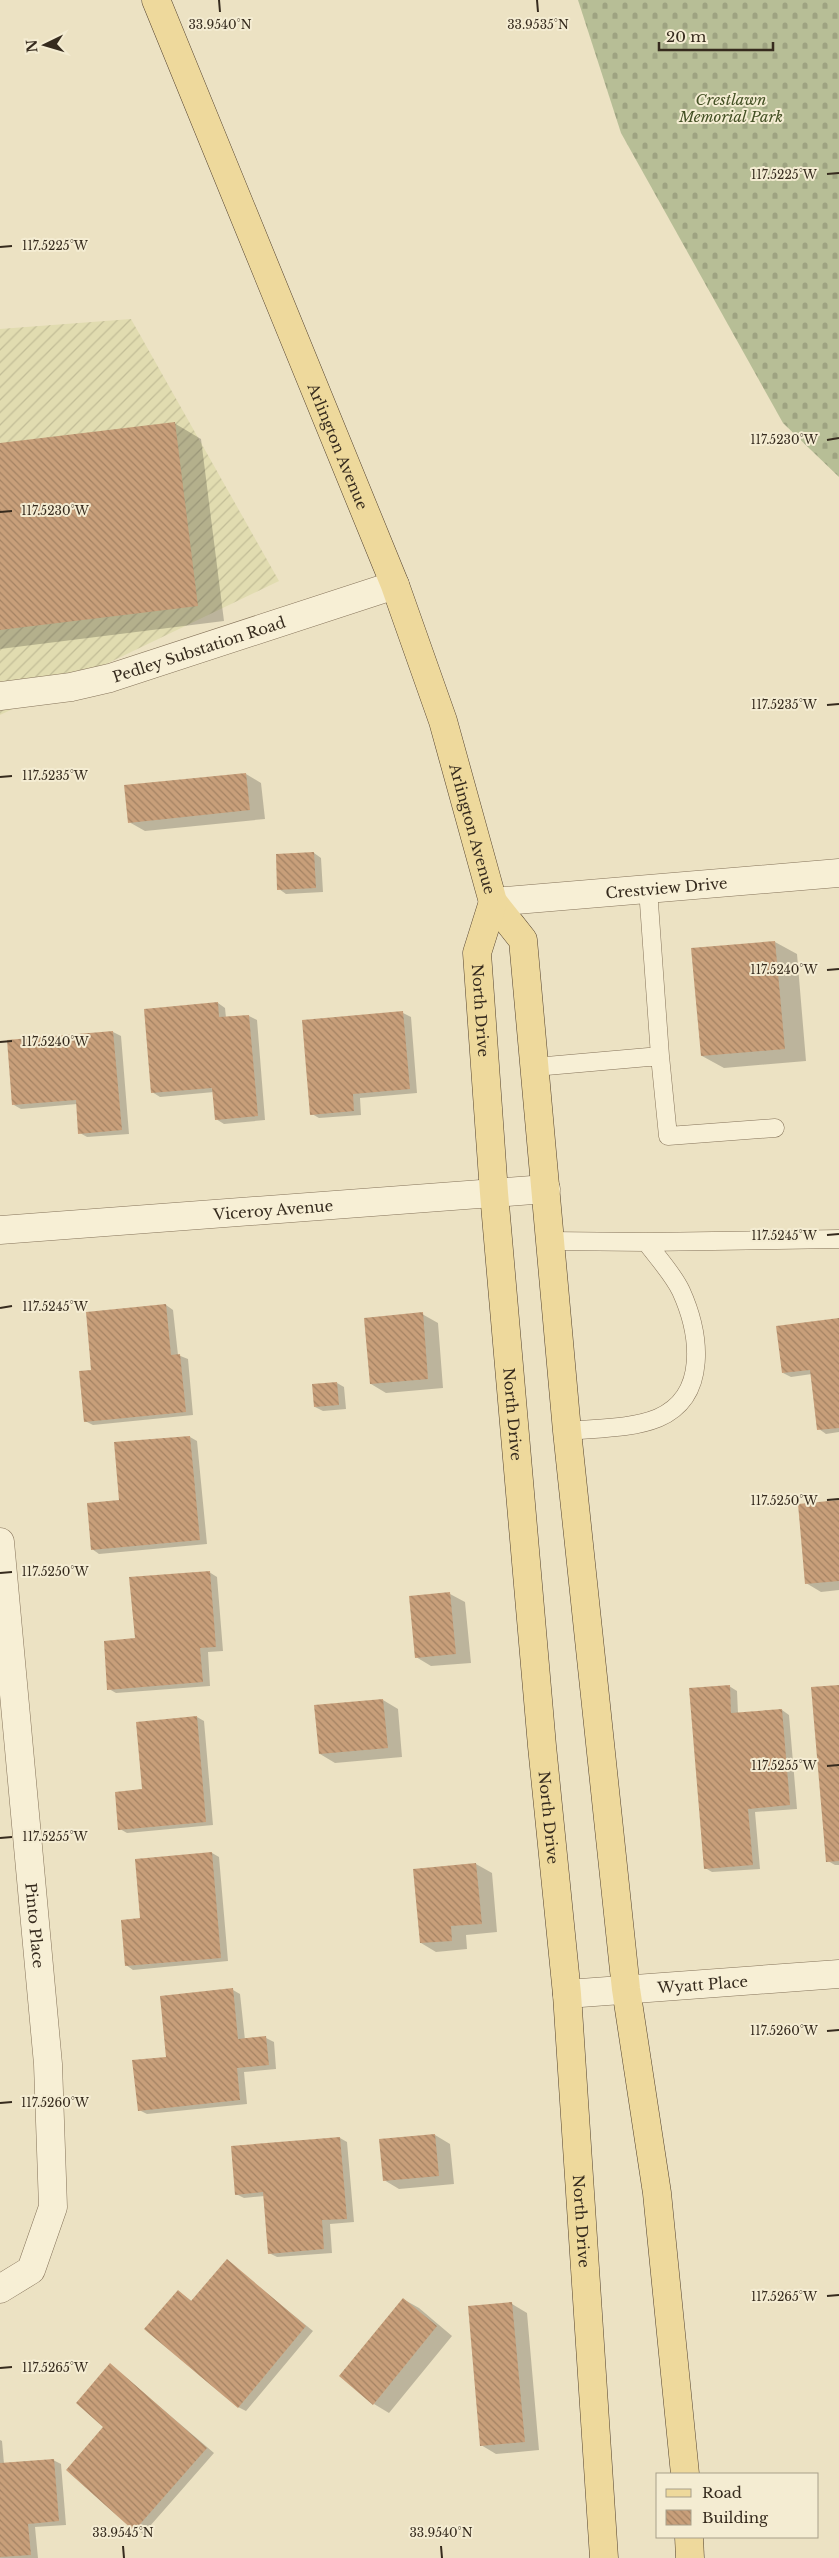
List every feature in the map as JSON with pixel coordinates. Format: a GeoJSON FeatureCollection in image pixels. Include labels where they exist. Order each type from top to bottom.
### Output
{"type":"FeatureCollection","features":[{"type":"Feature","properties":{"kind":"main road","name":"Arlington Avenue"},"geometry":{"type":"LineString","coordinates":[[156,0],[395,585],[443,721],[493,902]]}},
{"type":"Feature","properties":{"kind":"main road"},"geometry":{"type":"LineString","coordinates":[[493,902],[523,940],[567,1431],[626,1989],[658,2193],[685,2473]]}},
{"type":"Feature","properties":{"kind":"main road","name":"North Drive"},"geometry":{"type":"LineString","coordinates":[[493,902],[477,953],[494,1193],[543,1755],[567,1994],[604,2558]]}},
{"type":"Feature","properties":{"kind":"main road"},"geometry":{"type":"LineString","coordinates":[[689,2538],[690,2558]]}},
{"type":"Feature","properties":{"kind":"street","name":"Pedley Substation Road"},"geometry":{"type":"LineString","coordinates":[[0,696],[71,687],[110,678],[395,585]]}},
{"type":"Feature","properties":{"kind":"street","name":"Crestview Drive"},"geometry":{"type":"LineString","coordinates":[[493,902],[839,873]]}},
{"type":"Feature","properties":{"kind":"street","name":"Viceroy Avenue"},"geometry":{"type":"LineString","coordinates":[[0,1230],[546,1189]]}},
{"type":"Feature","properties":{"kind":"street","name":"Pinto Place"},"geometry":{"type":"LineString","coordinates":[[0,1542],[48,2064],[53,2207],[31,2270],[0,2289]]}},
{"type":"Feature","properties":{"kind":"street","name":"Wyatt Place"},"geometry":{"type":"LineString","coordinates":[[567,1994],[839,1974]]}},
{"type":"Feature","properties":{"kind":"lane"},"geometry":{"type":"LineString","coordinates":[[648,889],[660,1056],[668,1136],[775,1128]]}},
{"type":"Feature","properties":{"kind":"lane"},"geometry":{"type":"LineString","coordinates":[[535,1067],[660,1056]]}},
{"type":"Feature","properties":{"kind":"lane"},"geometry":{"type":"LineString","coordinates":[[551,1241],[646,1242],[839,1239]]}},
{"type":"Feature","properties":{"kind":"lane"},"geometry":{"type":"LineString","coordinates":[[567,1431],[638,1423],[658,1418],[675,1407],[691,1384],[697,1350],[693,1329],[680,1290],[646,1242]]}},
{"type":"Feature","properties":{"kind":"shaded area"},"geometry":{"type":"Polygon","coordinates":[[[131,319],[279,581],[0,715],[0,329],[131,319]]]}},
{"type":"Feature","properties":{"kind":"green space","name":"Crestlawn Memorial Park"},"geometry":{"type":"Polygon","coordinates":[[[578,0],[839,0],[839,477],[783,423],[621,133],[578,0]]]}},
{"type":"Feature","properties":{"kind":"building"},"geometry":{"type":"Polygon","coordinates":[[[175,422],[198,606],[0,630],[0,443],[175,422]]]}},
{"type":"Feature","properties":{"kind":"building"},"geometry":{"type":"Polygon","coordinates":[[[246,773],[250,810],[128,823],[124,785],[246,773]]]}},
{"type":"Feature","properties":{"kind":"building"},"geometry":{"type":"Polygon","coordinates":[[[314,852],[316,888],[277,890],[276,854],[314,852]]]}},
{"type":"Feature","properties":{"kind":"building"},"geometry":{"type":"Polygon","coordinates":[[[775,941],[785,1049],[701,1056],[691,948],[775,941]]]}},
{"type":"Feature","properties":{"kind":"building"},"geometry":{"type":"Polygon","coordinates":[[[218,1002],[219,1017],[249,1015],[258,1116],[215,1120],[212,1088],[151,1093],[144,1009],[218,1002]]]}},
{"type":"Feature","properties":{"kind":"building"},"geometry":{"type":"Polygon","coordinates":[[[403,1011],[410,1089],[353,1094],[354,1111],[310,1115],[302,1020],[403,1011]]]}},
{"type":"Feature","properties":{"kind":"building"},"geometry":{"type":"Polygon","coordinates":[[[113,1031],[122,1130],[78,1134],[76,1100],[12,1105],[7,1040],[113,1031]]]}},
{"type":"Feature","properties":{"kind":"building"},"geometry":{"type":"Polygon","coordinates":[[[166,1304],[171,1355],[180,1354],[186,1412],[84,1422],[79,1371],[91,1370],[86,1312],[166,1304]]]}},
{"type":"Feature","properties":{"kind":"building"},"geometry":{"type":"Polygon","coordinates":[[[423,1312],[428,1379],[370,1384],[364,1318],[423,1312]]]}},
{"type":"Feature","properties":{"kind":"building"},"geometry":{"type":"Polygon","coordinates":[[[839,1318],[839,1428],[817,1430],[810,1370],[782,1373],[776,1326],[839,1318]]]}},
{"type":"Feature","properties":{"kind":"building"},"geometry":{"type":"Polygon","coordinates":[[[337,1382],[339,1405],[314,1407],[312,1384],[337,1382]]]}},
{"type":"Feature","properties":{"kind":"building"},"geometry":{"type":"Polygon","coordinates":[[[190,1436],[200,1540],[91,1550],[87,1503],[119,1500],[114,1442],[190,1436]]]}},
{"type":"Feature","properties":{"kind":"building"},"geometry":{"type":"Polygon","coordinates":[[[839,1500],[839,1581],[805,1584],[798,1504],[839,1500]]]}},
{"type":"Feature","properties":{"kind":"building"},"geometry":{"type":"Polygon","coordinates":[[[210,1571],[216,1647],[200,1648],[203,1682],[107,1690],[104,1641],[135,1638],[129,1577],[210,1571]]]}},
{"type":"Feature","properties":{"kind":"building"},"geometry":{"type":"Polygon","coordinates":[[[450,1592],[456,1654],[415,1658],[409,1596],[450,1592]]]}},
{"type":"Feature","properties":{"kind":"building"},"geometry":{"type":"Polygon","coordinates":[[[730,1685],[731,1713],[782,1709],[790,1805],[748,1809],[753,1865],[704,1869],[689,1688],[730,1685]]]}},
{"type":"Feature","properties":{"kind":"building"},"geometry":{"type":"Polygon","coordinates":[[[839,1685],[839,1861],[826,1862],[811,1687],[839,1685]]]}},
{"type":"Feature","properties":{"kind":"building"},"geometry":{"type":"Polygon","coordinates":[[[383,1699],[388,1748],[319,1754],[314,1705],[383,1699]]]}},
{"type":"Feature","properties":{"kind":"building"},"geometry":{"type":"Polygon","coordinates":[[[197,1716],[206,1822],[118,1830],[115,1792],[142,1789],[136,1722],[197,1716]]]}},
{"type":"Feature","properties":{"kind":"building"},"geometry":{"type":"Polygon","coordinates":[[[212,1852],[221,1958],[125,1966],[121,1920],[140,1918],[135,1859],[212,1852]]]}},
{"type":"Feature","properties":{"kind":"building"},"geometry":{"type":"Polygon","coordinates":[[[476,1863],[482,1924],[451,1926],[452,1941],[420,1943],[413,1869],[476,1863]]]}},
{"type":"Feature","properties":{"kind":"building"},"geometry":{"type":"Polygon","coordinates":[[[233,1988],[238,2039],[266,2036],[269,2065],[237,2068],[240,2100],[138,2111],[132,2060],[166,2057],[160,1996],[233,1988]]]}},
{"type":"Feature","properties":{"kind":"building"},"geometry":{"type":"Polygon","coordinates":[[[435,2134],[439,2176],[383,2181],[379,2139],[435,2134]]]}},
{"type":"Feature","properties":{"kind":"building"},"geometry":{"type":"Polygon","coordinates":[[[340,2137],[347,2219],[322,2220],[324,2249],[268,2254],[263,2192],[235,2195],[231,2146],[340,2137]]]}},
{"type":"Feature","properties":{"kind":"building"},"geometry":{"type":"Polygon","coordinates":[[[227,2259],[306,2326],[238,2408],[144,2329],[178,2290],[191,2301],[227,2259]]]}},
{"type":"Feature","properties":{"kind":"building"},"geometry":{"type":"Polygon","coordinates":[[[403,2298],[437,2326],[373,2405],[339,2376],[403,2298]]]}},
{"type":"Feature","properties":{"kind":"building"},"geometry":{"type":"Polygon","coordinates":[[[512,2302],[525,2442],[480,2446],[468,2306],[512,2302]]]}},
{"type":"Feature","properties":{"kind":"building"},"geometry":{"type":"Polygon","coordinates":[[[110,2363],[207,2448],[134,2531],[66,2470],[103,2427],[76,2403],[110,2363]]]}},
{"type":"Feature","properties":{"kind":"building"},"geometry":{"type":"Polygon","coordinates":[[[54,2459],[59,2521],[28,2524],[31,2555],[0,2557],[0,2463],[54,2459]]]}}]}
